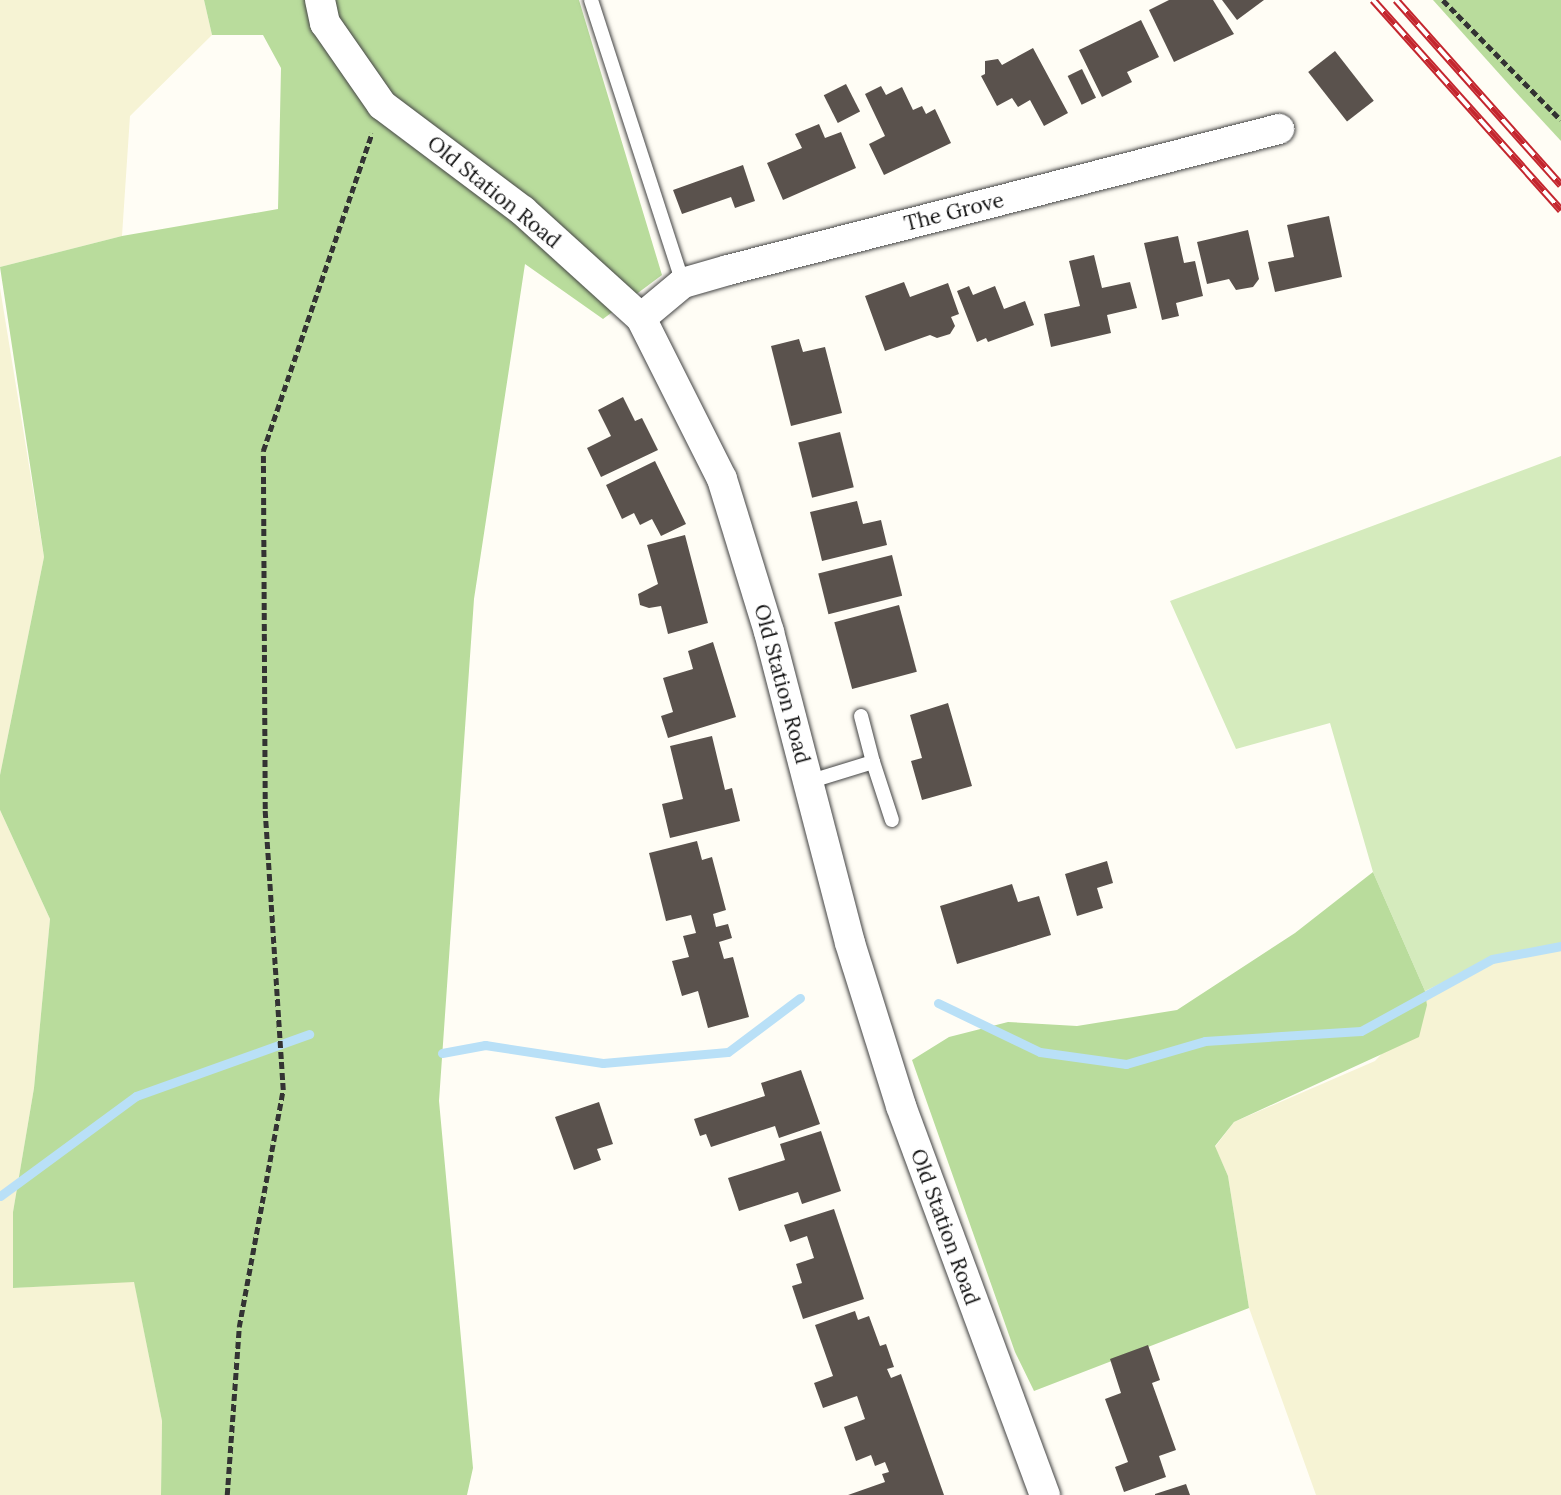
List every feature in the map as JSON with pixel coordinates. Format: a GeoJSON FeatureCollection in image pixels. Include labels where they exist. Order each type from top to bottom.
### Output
{"type":"FeatureCollection","features":[{"type":"Feature","properties":{"kind":"street","name":"Old Station Road"},"geometry":{"type":"LineString","coordinates":[[320,0],[325,23],[382,105],[523,212],[640,318],[722,479],[769,632],[850,943],[901,1106],[1045,1495]]}},
{"type":"Feature","properties":{"kind":"street","name":"The Grove"},"geometry":{"type":"LineString","coordinates":[[640,318],[683,283],[1279,130]]}},
{"type":"Feature","properties":{"kind":"lane"},"geometry":{"type":"LineString","coordinates":[[591,0],[683,283]]}},
{"type":"Feature","properties":{"kind":"lane"},"geometry":{"type":"LineString","coordinates":[[861,716],[892,820]]}},
{"type":"Feature","properties":{"kind":"lane"},"geometry":{"type":"LineString","coordinates":[[808,782],[873,762]]}},
{"type":"Feature","properties":{"kind":"path"},"geometry":{"type":"LineString","coordinates":[[1443,0],[1561,120]]}},
{"type":"Feature","properties":{"kind":"path"},"geometry":{"type":"LineString","coordinates":[[227,1495],[239,1327],[283,1090],[265,809],[263,451],[382,105]]}},
{"type":"Feature","properties":{"kind":"shaded area"},"geometry":{"type":"Polygon","coordinates":[[[0,0],[204,0],[212,35],[130,116],[122,236],[0,267],[0,0]]]}},
{"type":"Feature","properties":{"kind":"shaded area"},"geometry":{"type":"Polygon","coordinates":[[[0,288],[44,557],[0,775],[0,288]]]}},
{"type":"Feature","properties":{"kind":"shaded area"},"geometry":{"type":"Polygon","coordinates":[[[0,810],[50,919],[34,1088],[13,1212],[13,1288],[134,1281],[162,1421],[161,1495],[0,1495],[0,810]]]}},
{"type":"Feature","properties":{"kind":"shaded area"},"geometry":{"type":"Polygon","coordinates":[[[1561,946],[1561,1495],[1316,1495],[1249,1308],[1228,1176],[1215,1147],[1234,1122],[1375,1061],[1427,1005],[1425,991],[1492,959],[1561,946]]]}},
{"type":"Feature","properties":{"kind":"green space"},"geometry":{"type":"Polygon","coordinates":[[[204,0],[579,0],[662,275],[603,319],[525,264],[474,599],[439,1101],[473,1468],[467,1495],[161,1495],[162,1421],[134,1282],[13,1288],[13,1212],[34,1088],[50,919],[0,810],[0,775],[44,557],[0,267],[122,236],[278,209],[281,68],[263,35],[212,35],[204,0]]]}},
{"type":"Feature","properties":{"kind":"green space"},"geometry":{"type":"Polygon","coordinates":[[[1433,0],[1561,0],[1561,141],[1512,88],[1433,0]]]}},
{"type":"Feature","properties":{"kind":"green space"},"geometry":{"type":"Polygon","coordinates":[[[1561,456],[1561,946],[1492,959],[1425,991],[1373,872],[1330,723],[1236,749],[1170,601],[1561,456]]]}},
{"type":"Feature","properties":{"kind":"green space"},"geometry":{"type":"Polygon","coordinates":[[[1373,872],[1425,991],[1427,1005],[1419,1037],[1234,1122],[1215,1146],[1228,1176],[1249,1308],[1034,1391],[1015,1352],[912,1060],[949,1037],[1008,1022],[1077,1026],[1177,1010],[1295,933],[1373,872]]]}},
{"type":"Feature","properties":{"kind":"building"},"geometry":{"type":"Polygon","coordinates":[[[1169,0],[1213,0],[1234,34],[1174,62],[1149,10],[1169,0]]]}},
{"type":"Feature","properties":{"kind":"building"},"geometry":{"type":"Polygon","coordinates":[[[1222,0],[1264,0],[1237,20],[1222,0]]]}},
{"type":"Feature","properties":{"kind":"building"},"geometry":{"type":"Polygon","coordinates":[[[1141,20],[1159,57],[1127,72],[1132,82],[1102,97],[1079,50],[1141,20]]]}},
{"type":"Feature","properties":{"kind":"building"},"geometry":{"type":"Polygon","coordinates":[[[1033,48],[1068,113],[1044,126],[1030,100],[1018,107],[1012,98],[997,106],[981,76],[985,74],[985,61],[998,59],[1002,65],[1033,48]]]}},
{"type":"Feature","properties":{"kind":"building"},"geometry":{"type":"Polygon","coordinates":[[[1335,51],[1374,101],[1347,122],[1308,72],[1335,51]]]}},
{"type":"Feature","properties":{"kind":"building"},"geometry":{"type":"Polygon","coordinates":[[[1082,69],[1096,98],[1082,105],[1068,76],[1082,69]]]}},
{"type":"Feature","properties":{"kind":"building"},"geometry":{"type":"Polygon","coordinates":[[[846,84],[860,112],[838,123],[824,95],[846,84]]]}},
{"type":"Feature","properties":{"kind":"building"},"geometry":{"type":"Polygon","coordinates":[[[881,86],[886,95],[902,87],[913,110],[922,106],[926,114],[935,109],[951,143],[884,175],[869,144],[885,136],[865,94],[881,86]]]}},
{"type":"Feature","properties":{"kind":"building"},"geometry":{"type":"Polygon","coordinates":[[[819,124],[825,138],[841,132],[856,168],[783,200],[767,163],[802,148],[795,134],[819,124]]]}},
{"type":"Feature","properties":{"kind":"building"},"geometry":{"type":"Polygon","coordinates":[[[743,165],[755,201],[735,208],[731,197],[682,214],[673,190],[743,165]]]}},
{"type":"Feature","properties":{"kind":"building"},"geometry":{"type":"Polygon","coordinates":[[[1329,216],[1342,277],[1275,292],[1268,262],[1294,257],[1287,225],[1329,216]]]}},
{"type":"Feature","properties":{"kind":"building"},"geometry":{"type":"Polygon","coordinates":[[[1248,230],[1259,279],[1253,287],[1236,290],[1229,279],[1207,284],[1197,242],[1248,230]]]}},
{"type":"Feature","properties":{"kind":"building"},"geometry":{"type":"Polygon","coordinates":[[[1178,236],[1184,263],[1195,261],[1203,296],[1176,303],[1179,316],[1162,320],[1144,243],[1178,236]]]}},
{"type":"Feature","properties":{"kind":"building"},"geometry":{"type":"Polygon","coordinates":[[[1094,255],[1102,288],[1130,282],[1137,308],[1107,315],[1111,333],[1051,347],[1044,314],[1080,306],[1069,261],[1094,255]]]}},
{"type":"Feature","properties":{"kind":"building"},"geometry":{"type":"Polygon","coordinates":[[[904,282],[910,297],[948,283],[959,314],[951,317],[955,326],[950,334],[937,338],[930,335],[885,351],[865,296],[904,282]]]}},
{"type":"Feature","properties":{"kind":"building"},"geometry":{"type":"Polygon","coordinates":[[[969,286],[973,295],[995,286],[1004,309],[1025,301],[1034,325],[988,342],[986,338],[977,342],[957,291],[969,286]]]}},
{"type":"Feature","properties":{"kind":"building"},"geometry":{"type":"Polygon","coordinates":[[[799,339],[803,352],[825,347],[842,413],[791,426],[771,346],[799,339]]]}},
{"type":"Feature","properties":{"kind":"building"},"geometry":{"type":"Polygon","coordinates":[[[623,397],[635,421],[642,418],[658,450],[601,477],[587,448],[611,436],[598,410],[623,397]]]}},
{"type":"Feature","properties":{"kind":"building"},"geometry":{"type":"Polygon","coordinates":[[[840,432],[854,487],[812,498],[798,442],[840,432]]]}},
{"type":"Feature","properties":{"kind":"building"},"geometry":{"type":"Polygon","coordinates":[[[655,461],[686,524],[661,536],[652,519],[640,525],[634,513],[622,519],[606,485],[655,461]]]}},
{"type":"Feature","properties":{"kind":"building"},"geometry":{"type":"Polygon","coordinates":[[[857,501],[863,524],[881,520],[887,545],[822,561],[810,512],[857,501]]]}},
{"type":"Feature","properties":{"kind":"building"},"geometry":{"type":"Polygon","coordinates":[[[685,535],[708,623],[668,634],[661,606],[649,608],[640,605],[638,594],[658,584],[647,545],[685,535]]]}},
{"type":"Feature","properties":{"kind":"building"},"geometry":{"type":"Polygon","coordinates":[[[892,555],[902,596],[828,614],[818,573],[892,555]]]}},
{"type":"Feature","properties":{"kind":"building"},"geometry":{"type":"Polygon","coordinates":[[[899,605],[917,672],[852,689],[834,622],[899,605]]]}},
{"type":"Feature","properties":{"kind":"building"},"geometry":{"type":"Polygon","coordinates":[[[713,642],[736,717],[668,738],[661,716],[673,712],[663,678],[693,669],[688,651],[713,642]]]}},
{"type":"Feature","properties":{"kind":"building"},"geometry":{"type":"Polygon","coordinates":[[[948,703],[972,786],[922,800],[911,761],[922,758],[910,715],[948,703]]]}},
{"type":"Feature","properties":{"kind":"building"},"geometry":{"type":"Polygon","coordinates":[[[712,736],[725,790],[732,788],[740,821],[670,838],[662,804],[683,799],[670,746],[712,736]]]}},
{"type":"Feature","properties":{"kind":"building"},"geometry":{"type":"Polygon","coordinates":[[[697,841],[702,860],[712,857],[726,910],[713,914],[716,927],[728,924],[732,938],[719,942],[724,959],[733,957],[749,1017],[708,1028],[698,991],[682,996],[672,961],[689,957],[683,936],[696,933],[691,915],[666,921],[649,853],[697,841]]]}},
{"type":"Feature","properties":{"kind":"building"},"geometry":{"type":"Polygon","coordinates":[[[1107,861],[1113,883],[1097,888],[1103,908],[1077,916],[1065,874],[1107,861]]]}},
{"type":"Feature","properties":{"kind":"building"},"geometry":{"type":"Polygon","coordinates":[[[1012,884],[1018,902],[1039,896],[1051,935],[957,964],[940,906],[1012,884]]]}},
{"type":"Feature","properties":{"kind":"building"},"geometry":{"type":"Polygon","coordinates":[[[801,1070],[820,1124],[779,1138],[775,1126],[711,1147],[706,1134],[700,1136],[694,1119],[765,1096],[761,1083],[801,1070]]]}},
{"type":"Feature","properties":{"kind":"building"},"geometry":{"type":"Polygon","coordinates":[[[599,1102],[613,1144],[597,1149],[601,1160],[574,1170],[555,1117],[599,1102]]]}},
{"type":"Feature","properties":{"kind":"building"},"geometry":{"type":"Polygon","coordinates":[[[821,1131],[841,1191],[802,1204],[798,1192],[739,1211],[728,1178],[785,1160],[780,1144],[821,1131]]]}},
{"type":"Feature","properties":{"kind":"building"},"geometry":{"type":"Polygon","coordinates":[[[834,1209],[864,1299],[803,1319],[792,1286],[802,1283],[796,1264],[814,1258],[807,1236],[790,1242],[784,1225],[834,1209]]]}},
{"type":"Feature","properties":{"kind":"building"},"geometry":{"type":"Polygon","coordinates":[[[855,1311],[858,1320],[869,1316],[880,1346],[886,1344],[894,1367],[887,1369],[891,1378],[901,1374],[944,1495],[848,1495],[885,1482],[882,1474],[889,1472],[885,1462],[875,1466],[871,1455],[856,1461],[844,1427],[865,1419],[857,1396],[823,1408],[814,1383],[833,1376],[815,1325],[855,1311]]]}},
{"type":"Feature","properties":{"kind":"building"},"geometry":{"type":"Polygon","coordinates":[[[1148,1345],[1160,1380],[1152,1383],[1176,1450],[1159,1456],[1166,1477],[1124,1492],[1115,1467],[1128,1462],[1105,1399],[1121,1393],[1110,1359],[1148,1345]]]}},
{"type":"Feature","properties":{"kind":"building"},"geometry":{"type":"Polygon","coordinates":[[[1186,1484],[1190,1495],[1155,1495],[1155,1494],[1186,1484]]]}},
{"type":"Feature","properties":{"kind":"waterway"},"geometry":{"type":"LineString","coordinates":[[938,1003],[1040,1052],[1126,1064],[1205,1041],[1361,1031],[1492,959],[1561,946]]}},
{"type":"Feature","properties":{"kind":"waterway"},"geometry":{"type":"LineString","coordinates":[[442,1053],[485,1045],[603,1063],[728,1052],[800,998]]}},
{"type":"Feature","properties":{"kind":"waterway"},"geometry":{"type":"LineString","coordinates":[[0,1196],[136,1096],[309,1034]]}},
{"type":"Feature","properties":{"kind":"railway"},"geometry":{"type":"LineString","coordinates":[[1373,0],[1561,210]]}},
{"type":"Feature","properties":{"kind":"railway"},"geometry":{"type":"LineString","coordinates":[[1396,0],[1561,185]]}}]}
